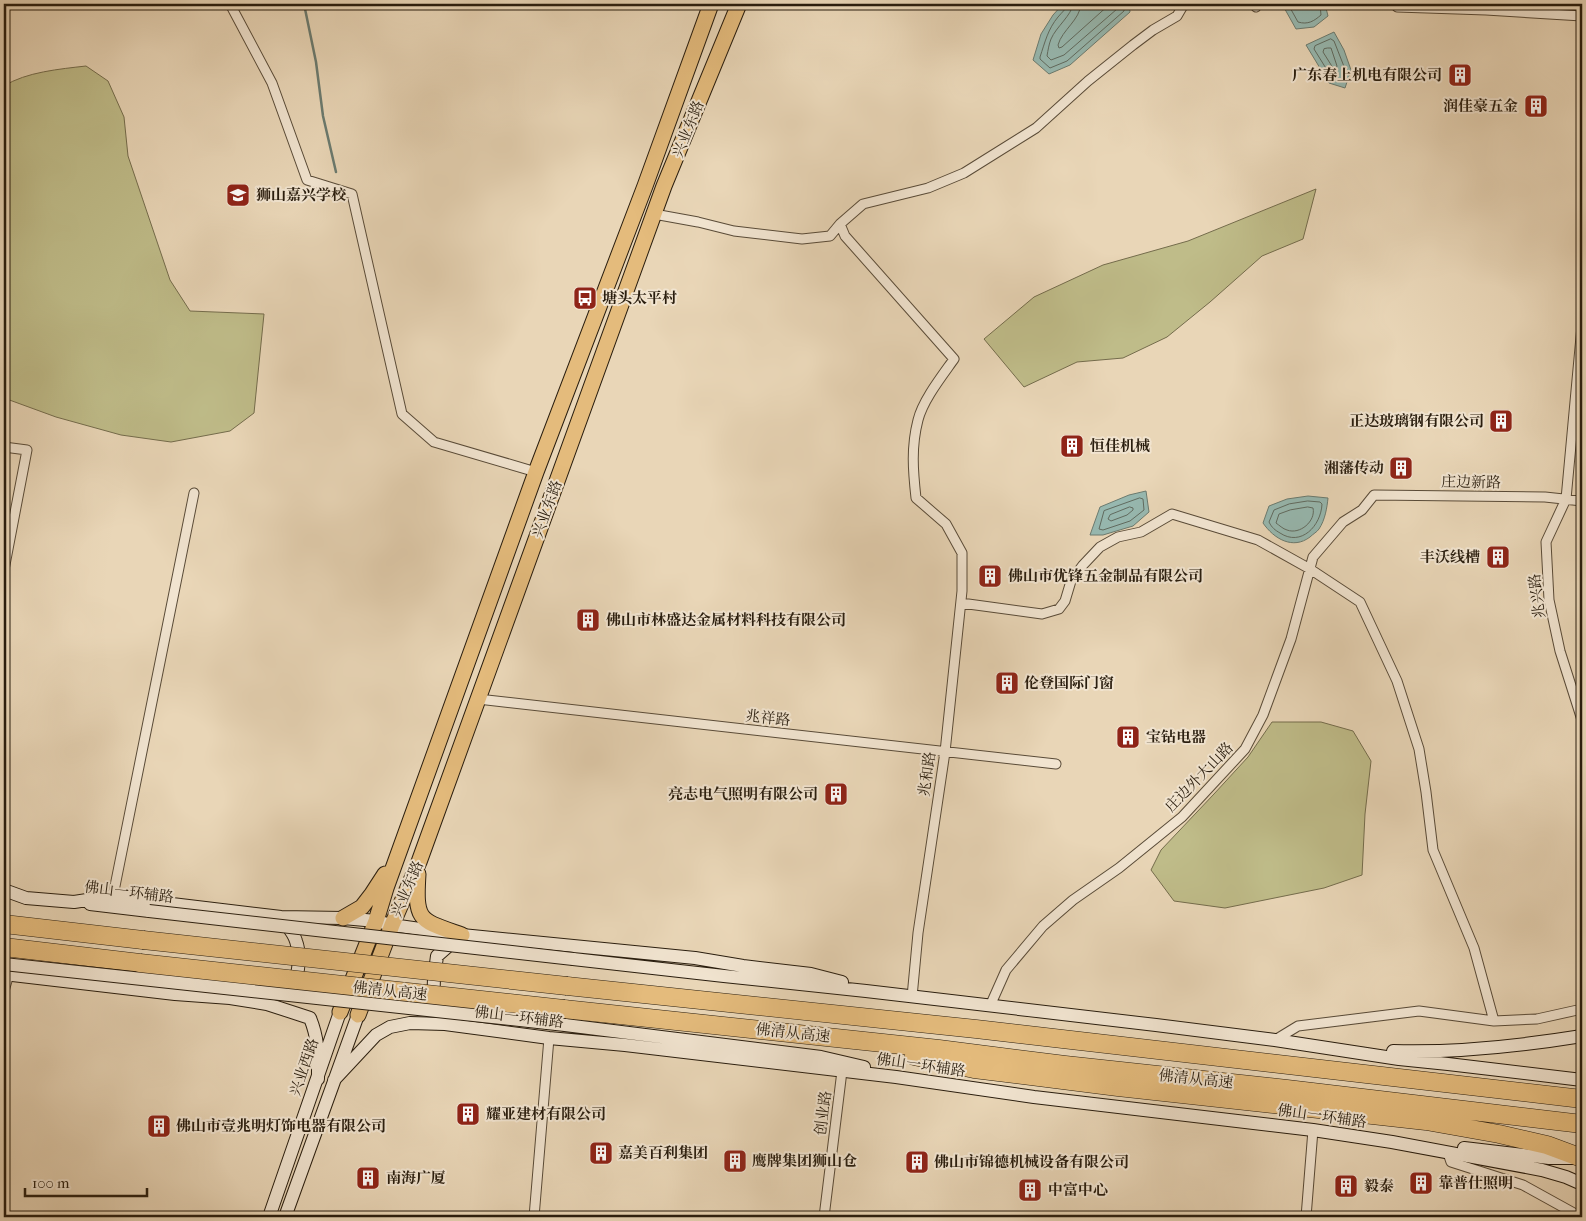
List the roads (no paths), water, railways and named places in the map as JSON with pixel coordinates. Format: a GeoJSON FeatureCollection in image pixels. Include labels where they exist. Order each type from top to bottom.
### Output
{"type":"FeatureCollection","features":[{"type":"Feature","properties":{"kind":"highway","name":"佛清从高速"},"geometry":{"type":"LineString","coordinates":[[4,924],[967,1028],[1582,1099]]}},
{"type":"Feature","properties":{"kind":"highway","name":"佛清从高速"},"geometry":{"type":"LineString","coordinates":[[4,947],[565,1017],[834,1038],[939,1049],[1582,1124]]}},
{"type":"Feature","properties":{"kind":"highway"},"geometry":{"type":"LineString","coordinates":[[834,1038],[974,1069],[1426,1121],[1500,1134],[1547,1145],[1582,1158]]}},
{"type":"Feature","properties":{"kind":"main road","name":"兴业东路"},"geometry":{"type":"LineString","coordinates":[[340,1012],[376,921],[536,472],[628,231],[711,4]]}},
{"type":"Feature","properties":{"kind":"main road"},"geometry":{"type":"LineString","coordinates":[[664,186],[730,4]]}},
{"type":"Feature","properties":{"kind":"main road","name":"兴业东路"},"geometry":{"type":"LineString","coordinates":[[358,1015],[392,925],[419,862],[664,186],[740,4]]}},
{"type":"Feature","properties":{"kind":"main road"},"geometry":{"type":"LineString","coordinates":[[343,918],[362,906],[372,894],[402,845]]}},
{"type":"Feature","properties":{"kind":"main road"},"geometry":{"type":"LineString","coordinates":[[419,862],[417,906],[421,917],[432,924],[462,935]]}},
{"type":"Feature","properties":{"kind":"main road","name":"佛山一环辅路"},"geometry":{"type":"LineString","coordinates":[[4,890],[26,898],[866,991],[1275,1040],[1331,1049]]}},
{"type":"Feature","properties":{"kind":"main road"},"geometry":{"type":"LineString","coordinates":[[4,896],[26,898]]}},
{"type":"Feature","properties":{"kind":"main road","name":"佛山一环辅路"},"geometry":{"type":"LineString","coordinates":[[74,902],[113,896],[281,916],[376,921],[462,935],[695,958],[742,966],[811,974],[866,991]]}},
{"type":"Feature","properties":{"kind":"main road"},"geometry":{"type":"LineString","coordinates":[[267,1004],[288,991],[295,982],[297,974],[299,959],[297,944],[281,916]]}},
{"type":"Feature","properties":{"kind":"main road"},"geometry":{"type":"LineString","coordinates":[[445,1024],[435,1011],[432,1000],[437,956],[462,935]]}},
{"type":"Feature","properties":{"kind":"main road"},"geometry":{"type":"LineString","coordinates":[[6,971],[176,994],[230,998],[267,1004],[310,1018],[315,1030],[318,1046],[318,1079]]}},
{"type":"Feature","properties":{"kind":"main road"},"geometry":{"type":"LineString","coordinates":[[6,971],[565,1017],[821,1057],[865,1067],[896,1077]]}},
{"type":"Feature","properties":{"kind":"main road","name":"兴业西路"},"geometry":{"type":"LineString","coordinates":[[269,1217],[340,1012]]}},
{"type":"Feature","properties":{"kind":"main road"},"geometry":{"type":"LineString","coordinates":[[285,1217],[358,1015]]}},
{"type":"Feature","properties":{"kind":"main road","name":"佛山一环辅路"},"geometry":{"type":"LineString","coordinates":[[334,1080],[376,1036],[390,1027],[410,1023],[445,1024],[549,1038],[625,1045],[896,1077],[1034,1098],[1313,1130],[1392,1142]]}},
{"type":"Feature","properties":{"kind":"main road"},"geometry":{"type":"LineString","coordinates":[[1331,1049],[1437,1051],[1514,1046],[1582,1034]]}},
{"type":"Feature","properties":{"kind":"main road"},"geometry":{"type":"LineString","coordinates":[[1331,1049],[1399,1059],[1582,1080]]}},
{"type":"Feature","properties":{"kind":"main road"},"geometry":{"type":"LineString","coordinates":[[1392,1142],[1449,1146],[1548,1158],[1582,1158]]}},
{"type":"Feature","properties":{"kind":"main road"},"geometry":{"type":"LineString","coordinates":[[1392,1142],[1542,1170],[1582,1184]]}},
{"type":"Feature","properties":{"kind":"street"},"geometry":{"type":"LineString","coordinates":[[230,4],[272,83],[307,180],[352,194],[402,414],[434,442],[536,472]]}},
{"type":"Feature","properties":{"kind":"street"},"geometry":{"type":"LineString","coordinates":[[654,214],[734,231],[802,239],[830,236],[840,224],[863,204],[928,188],[964,173],[1036,128],[1088,81],[1132,45],[1176,16],[1184,4]]}},
{"type":"Feature","properties":{"kind":"street"},"geometry":{"type":"LineString","coordinates":[[1397,7],[1582,16]]}},
{"type":"Feature","properties":{"kind":"street","name":"兆和路"},"geometry":{"type":"LineString","coordinates":[[840,224],[845,236],[954,360],[932,391],[918,419],[912,461],[916,498],[946,524],[962,553],[961,604],[945,752],[918,933],[912,997]]}},
{"type":"Feature","properties":{"kind":"street","name":"兆兴路"},"geometry":{"type":"LineString","coordinates":[[1582,326],[1566,499],[1546,542],[1548,600],[1560,651],[1582,720]]}},
{"type":"Feature","properties":{"kind":"street"},"geometry":{"type":"LineString","coordinates":[[4,447],[27,450],[4,570]]}},
{"type":"Feature","properties":{"kind":"street"},"geometry":{"type":"LineString","coordinates":[[113,896],[194,493]]}},
{"type":"Feature","properties":{"kind":"street","name":"庄边新路"},"geometry":{"type":"LineString","coordinates":[[1374,495],[1545,497],[1582,501]]}},
{"type":"Feature","properties":{"kind":"street","name":"庄边外大山路"},"geometry":{"type":"LineString","coordinates":[[990,1006],[1006,970],[1043,926],[1073,900],[1119,868],[1182,817],[1245,750],[1263,714],[1291,639],[1312,557],[1343,522],[1362,510],[1374,495]]}},
{"type":"Feature","properties":{"kind":"street"},"geometry":{"type":"LineString","coordinates":[[961,604],[1042,614],[1059,609],[1065,601],[1071,581],[1083,564],[1100,548],[1118,537],[1142,532],[1172,514],[1258,540],[1310,569],[1360,602],[1397,681],[1419,750],[1433,850],[1474,948],[1494,1021]]}},
{"type":"Feature","properties":{"kind":"street","name":"兆祥路"},"geometry":{"type":"LineString","coordinates":[[478,699],[1056,764]]}},
{"type":"Feature","properties":{"kind":"street"},"geometry":{"type":"LineString","coordinates":[[4,991],[6,971]]}},
{"type":"Feature","properties":{"kind":"street"},"geometry":{"type":"LineString","coordinates":[[1275,1040],[1298,1026],[1419,1011],[1494,1021],[1537,1019],[1582,1009]]}},
{"type":"Feature","properties":{"kind":"street"},"geometry":{"type":"LineString","coordinates":[[534,1217],[549,1038]]}},
{"type":"Feature","properties":{"kind":"street","name":"创业路"},"geometry":{"type":"LineString","coordinates":[[824,1217],[842,1071]]}},
{"type":"Feature","properties":{"kind":"street"},"geometry":{"type":"LineString","coordinates":[[1306,1217],[1313,1130]]}},
{"type":"Feature","properties":{"kind":"street"},"geometry":{"type":"LineString","coordinates":[[1448,1153],[1451,1162],[1523,1185],[1581,1217]]}},
{"type":"Feature","properties":{"kind":"water"},"geometry":{"type":"Polygon","coordinates":[[[1063,4],[1129,4],[1130,12],[1070,65],[1049,74],[1033,60],[1041,34],[1053,15],[1063,4]]]}},
{"type":"Feature","properties":{"kind":"water"},"geometry":{"type":"Polygon","coordinates":[[[1282,4],[1325,4],[1328,16],[1314,27],[1296,29],[1282,4]]]}},
{"type":"Feature","properties":{"kind":"water"},"geometry":{"type":"Polygon","coordinates":[[[1334,32],[1344,50],[1351,70],[1345,88],[1329,83],[1306,45],[1334,32]]]}},
{"type":"Feature","properties":{"kind":"water"},"geometry":{"type":"Polygon","coordinates":[[[1146,491],[1149,512],[1133,526],[1103,535],[1090,535],[1100,507],[1129,495],[1146,491]]]}},
{"type":"Feature","properties":{"kind":"water"},"geometry":{"type":"Polygon","coordinates":[[[1308,496],[1328,498],[1323,522],[1310,537],[1304,541],[1291,543],[1278,538],[1267,529],[1263,523],[1269,506],[1287,499],[1308,496]]]}},
{"type":"Feature","properties":{"kind":"waterway"},"geometry":{"type":"LineString","coordinates":[[304,4],[316,62],[323,116],[336,172]]}},
{"type":"Feature","properties":{"kind":"place","name":"广东春上机电有限公司"},"geometry":{"type":"Point","coordinates":[1460,75]}},
{"type":"Feature","properties":{"kind":"place","name":"润佳豪五金"},"geometry":{"type":"Point","coordinates":[1536,106]}},
{"type":"Feature","properties":{"kind":"place","name":"狮山嘉兴学校"},"geometry":{"type":"Point","coordinates":[238,195]}},
{"type":"Feature","properties":{"kind":"place","name":"塘头太平村"},"geometry":{"type":"Point","coordinates":[585,298]}},
{"type":"Feature","properties":{"kind":"place","name":"正达玻璃钢有限公司"},"geometry":{"type":"Point","coordinates":[1501,421]}},
{"type":"Feature","properties":{"kind":"place","name":"恒佳机械"},"geometry":{"type":"Point","coordinates":[1072,446]}},
{"type":"Feature","properties":{"kind":"place","name":"湘藩传动"},"geometry":{"type":"Point","coordinates":[1401,468]}},
{"type":"Feature","properties":{"kind":"place","name":"丰沃线槽"},"geometry":{"type":"Point","coordinates":[1498,557]}},
{"type":"Feature","properties":{"kind":"place","name":"佛山市优锋五金制品有限公司"},"geometry":{"type":"Point","coordinates":[990,576]}},
{"type":"Feature","properties":{"kind":"place","name":"佛山市林盛达金属材料科技有限公司"},"geometry":{"type":"Point","coordinates":[588,620]}},
{"type":"Feature","properties":{"kind":"place","name":"伦登国际门窗"},"geometry":{"type":"Point","coordinates":[1007,683]}},
{"type":"Feature","properties":{"kind":"place","name":"宝钻电器"},"geometry":{"type":"Point","coordinates":[1128,737]}},
{"type":"Feature","properties":{"kind":"place","name":"亮志电气照明有限公司"},"geometry":{"type":"Point","coordinates":[836,794]}},
{"type":"Feature","properties":{"kind":"place","name":"耀亚建材有限公司"},"geometry":{"type":"Point","coordinates":[468,1114]}},
{"type":"Feature","properties":{"kind":"place","name":"佛山市壹兆明灯饰电器有限公司"},"geometry":{"type":"Point","coordinates":[159,1126]}},
{"type":"Feature","properties":{"kind":"place","name":"嘉美百利集团"},"geometry":{"type":"Point","coordinates":[601,1153]}},
{"type":"Feature","properties":{"kind":"place","name":"鹰牌集团狮山仓"},"geometry":{"type":"Point","coordinates":[735,1161]}},
{"type":"Feature","properties":{"kind":"place","name":"佛山市锦德机械设备有限公司"},"geometry":{"type":"Point","coordinates":[917,1162]}},
{"type":"Feature","properties":{"kind":"place","name":"南海广厦"},"geometry":{"type":"Point","coordinates":[368,1178]}},
{"type":"Feature","properties":{"kind":"place","name":"靠普仕照明"},"geometry":{"type":"Point","coordinates":[1421,1183]}},
{"type":"Feature","properties":{"kind":"place","name":"毅泰"},"geometry":{"type":"Point","coordinates":[1346,1186]}},
{"type":"Feature","properties":{"kind":"place","name":"中富中心"},"geometry":{"type":"Point","coordinates":[1030,1190]}}]}
